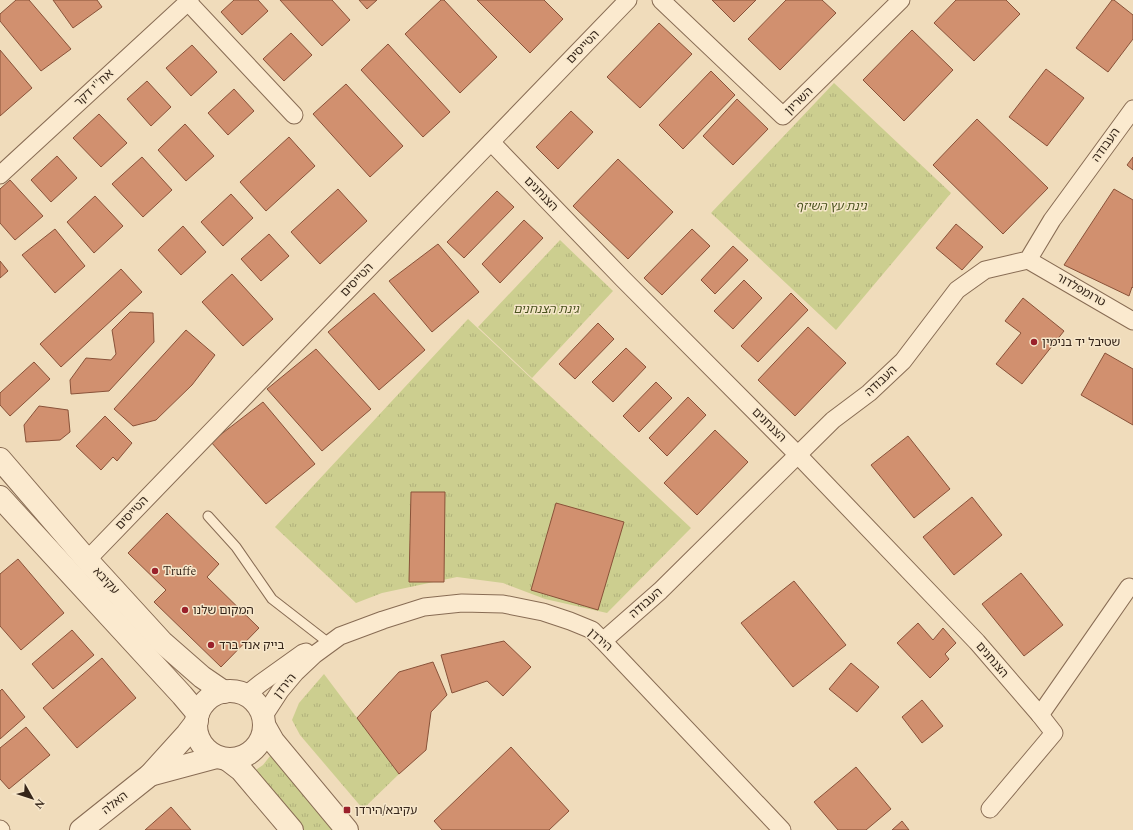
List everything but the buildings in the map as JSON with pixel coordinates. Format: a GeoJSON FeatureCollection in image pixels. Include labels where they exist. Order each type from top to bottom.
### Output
{"type":"FeatureCollection","features":[{"type":"Feature","properties":{"kind":"street","name":"הטייסים"},"geometry":{"type":"LineString","coordinates":[[87,560],[628,0]]}},
{"type":"Feature","properties":{"kind":"street","name":"השריון"},"geometry":{"type":"LineString","coordinates":[[661,0],[783,116],[901,0]]}},
{"type":"Feature","properties":{"kind":"street","name":"אח''י דקר"},"geometry":{"type":"LineString","coordinates":[[0,175],[189,1],[294,115]]}},
{"type":"Feature","properties":{"kind":"street","name":"העבודה"},"geometry":{"type":"LineString","coordinates":[[603,641],[660,591],[834,420],[869,393],[903,361],[957,290],[985,270],[1028,260],[1052,220],[1133,109]]}},
{"type":"Feature","properties":{"kind":"street","name":"הצנחנים"},"geometry":{"type":"LineString","coordinates":[[491,142],[634,290],[798,454],[977,642],[1054,733],[990,809]]}},
{"type":"Feature","properties":{"kind":"street","name":"טרומפלדור"},"geometry":{"type":"LineString","coordinates":[[1028,260],[1133,321]]}},
{"type":"Feature","properties":{"kind":"street","name":"עקיבא"},"geometry":{"type":"LineString","coordinates":[[0,459],[87,560],[162,642],[202,677],[224,692]]}},
{"type":"Feature","properties":{"kind":"street","name":"עקיבא"},"geometry":{"type":"LineString","coordinates":[[0,497],[182,695],[197,718]]}},
{"type":"Feature","properties":{"kind":"street"},"geometry":{"type":"LineString","coordinates":[[1040,715],[1128,587]]}},
{"type":"Feature","properties":{"kind":"street","name":"הירדן"},"geometry":{"type":"LineString","coordinates":[[264,721],[280,691],[296,672],[340,636],[424,607],[462,603],[503,604],[543,612],[592,630],[782,830]]}},
{"type":"Feature","properties":{"kind":"street","name":"הירדן"},"geometry":{"type":"LineString","coordinates":[[246,695],[303,653],[330,644]]}},
{"type":"Feature","properties":{"kind":"street"},"geometry":{"type":"LineString","coordinates":[[292,830],[241,770],[223,758],[207,750],[200,742],[197,731],[197,718],[206,701],[214,695],[236,691],[246,695],[256,702],[262,711],[264,721],[273,741],[347,830]]}},
{"type":"Feature","properties":{"kind":"street","name":"האלה"},"geometry":{"type":"LineString","coordinates":[[81,830],[150,775],[187,734],[197,718]]}},
{"type":"Feature","properties":{"kind":"street"},"geometry":{"type":"LineString","coordinates":[[223,758],[240,758],[250,753],[258,745],[263,734],[264,721]]}},
{"type":"Feature","properties":{"kind":"street","name":"האלה"},"geometry":{"type":"LineString","coordinates":[[150,775],[223,758]]}},
{"type":"Feature","properties":{"kind":"lane"},"geometry":{"type":"LineString","coordinates":[[208,516],[236,547],[272,599],[330,644]]}},
{"type":"Feature","properties":{"kind":"green space","name":"גינת עץ השיזף"},"geometry":{"type":"Polygon","coordinates":[[[834,83],[951,193],[836,330],[711,213],[834,83]]]}},
{"type":"Feature","properties":{"kind":"green space","name":"גינת הצנחנים"},"geometry":{"type":"Polygon","coordinates":[[[560,240],[613,291],[532,378],[478,327],[560,240]]]}},
{"type":"Feature","properties":{"kind":"green space"},"geometry":{"type":"Polygon","coordinates":[[[468,319],[691,528],[607,613],[545,599],[503,583],[457,577],[382,593],[356,603],[275,527],[468,319]]]}},
{"type":"Feature","properties":{"kind":"green space"},"geometry":{"type":"Polygon","coordinates":[[[324,674],[399,774],[363,809],[300,735],[292,720],[299,703],[324,674]]]}},
{"type":"Feature","properties":{"kind":"green space"},"geometry":{"type":"Polygon","coordinates":[[[274,751],[339,830],[300,830],[251,773],[263,765],[274,751]]]}},
{"type":"Feature","properties":{"kind":"place","name":"שטיבל יד בנימין"},"geometry":{"type":"Point","coordinates":[1034,342]}},
{"type":"Feature","properties":{"kind":"place","name":"Truffe"},"geometry":{"type":"Point","coordinates":[155,571]}},
{"type":"Feature","properties":{"kind":"place","name":"המקום שלנו"},"geometry":{"type":"Point","coordinates":[185,610]}},
{"type":"Feature","properties":{"kind":"place","name":"בייק אנד ברד"},"geometry":{"type":"Point","coordinates":[211,645]}},
{"type":"Feature","properties":{"kind":"place","name":"עקיבא/הירדן"},"geometry":{"type":"Point","coordinates":[347,810]}}]}
